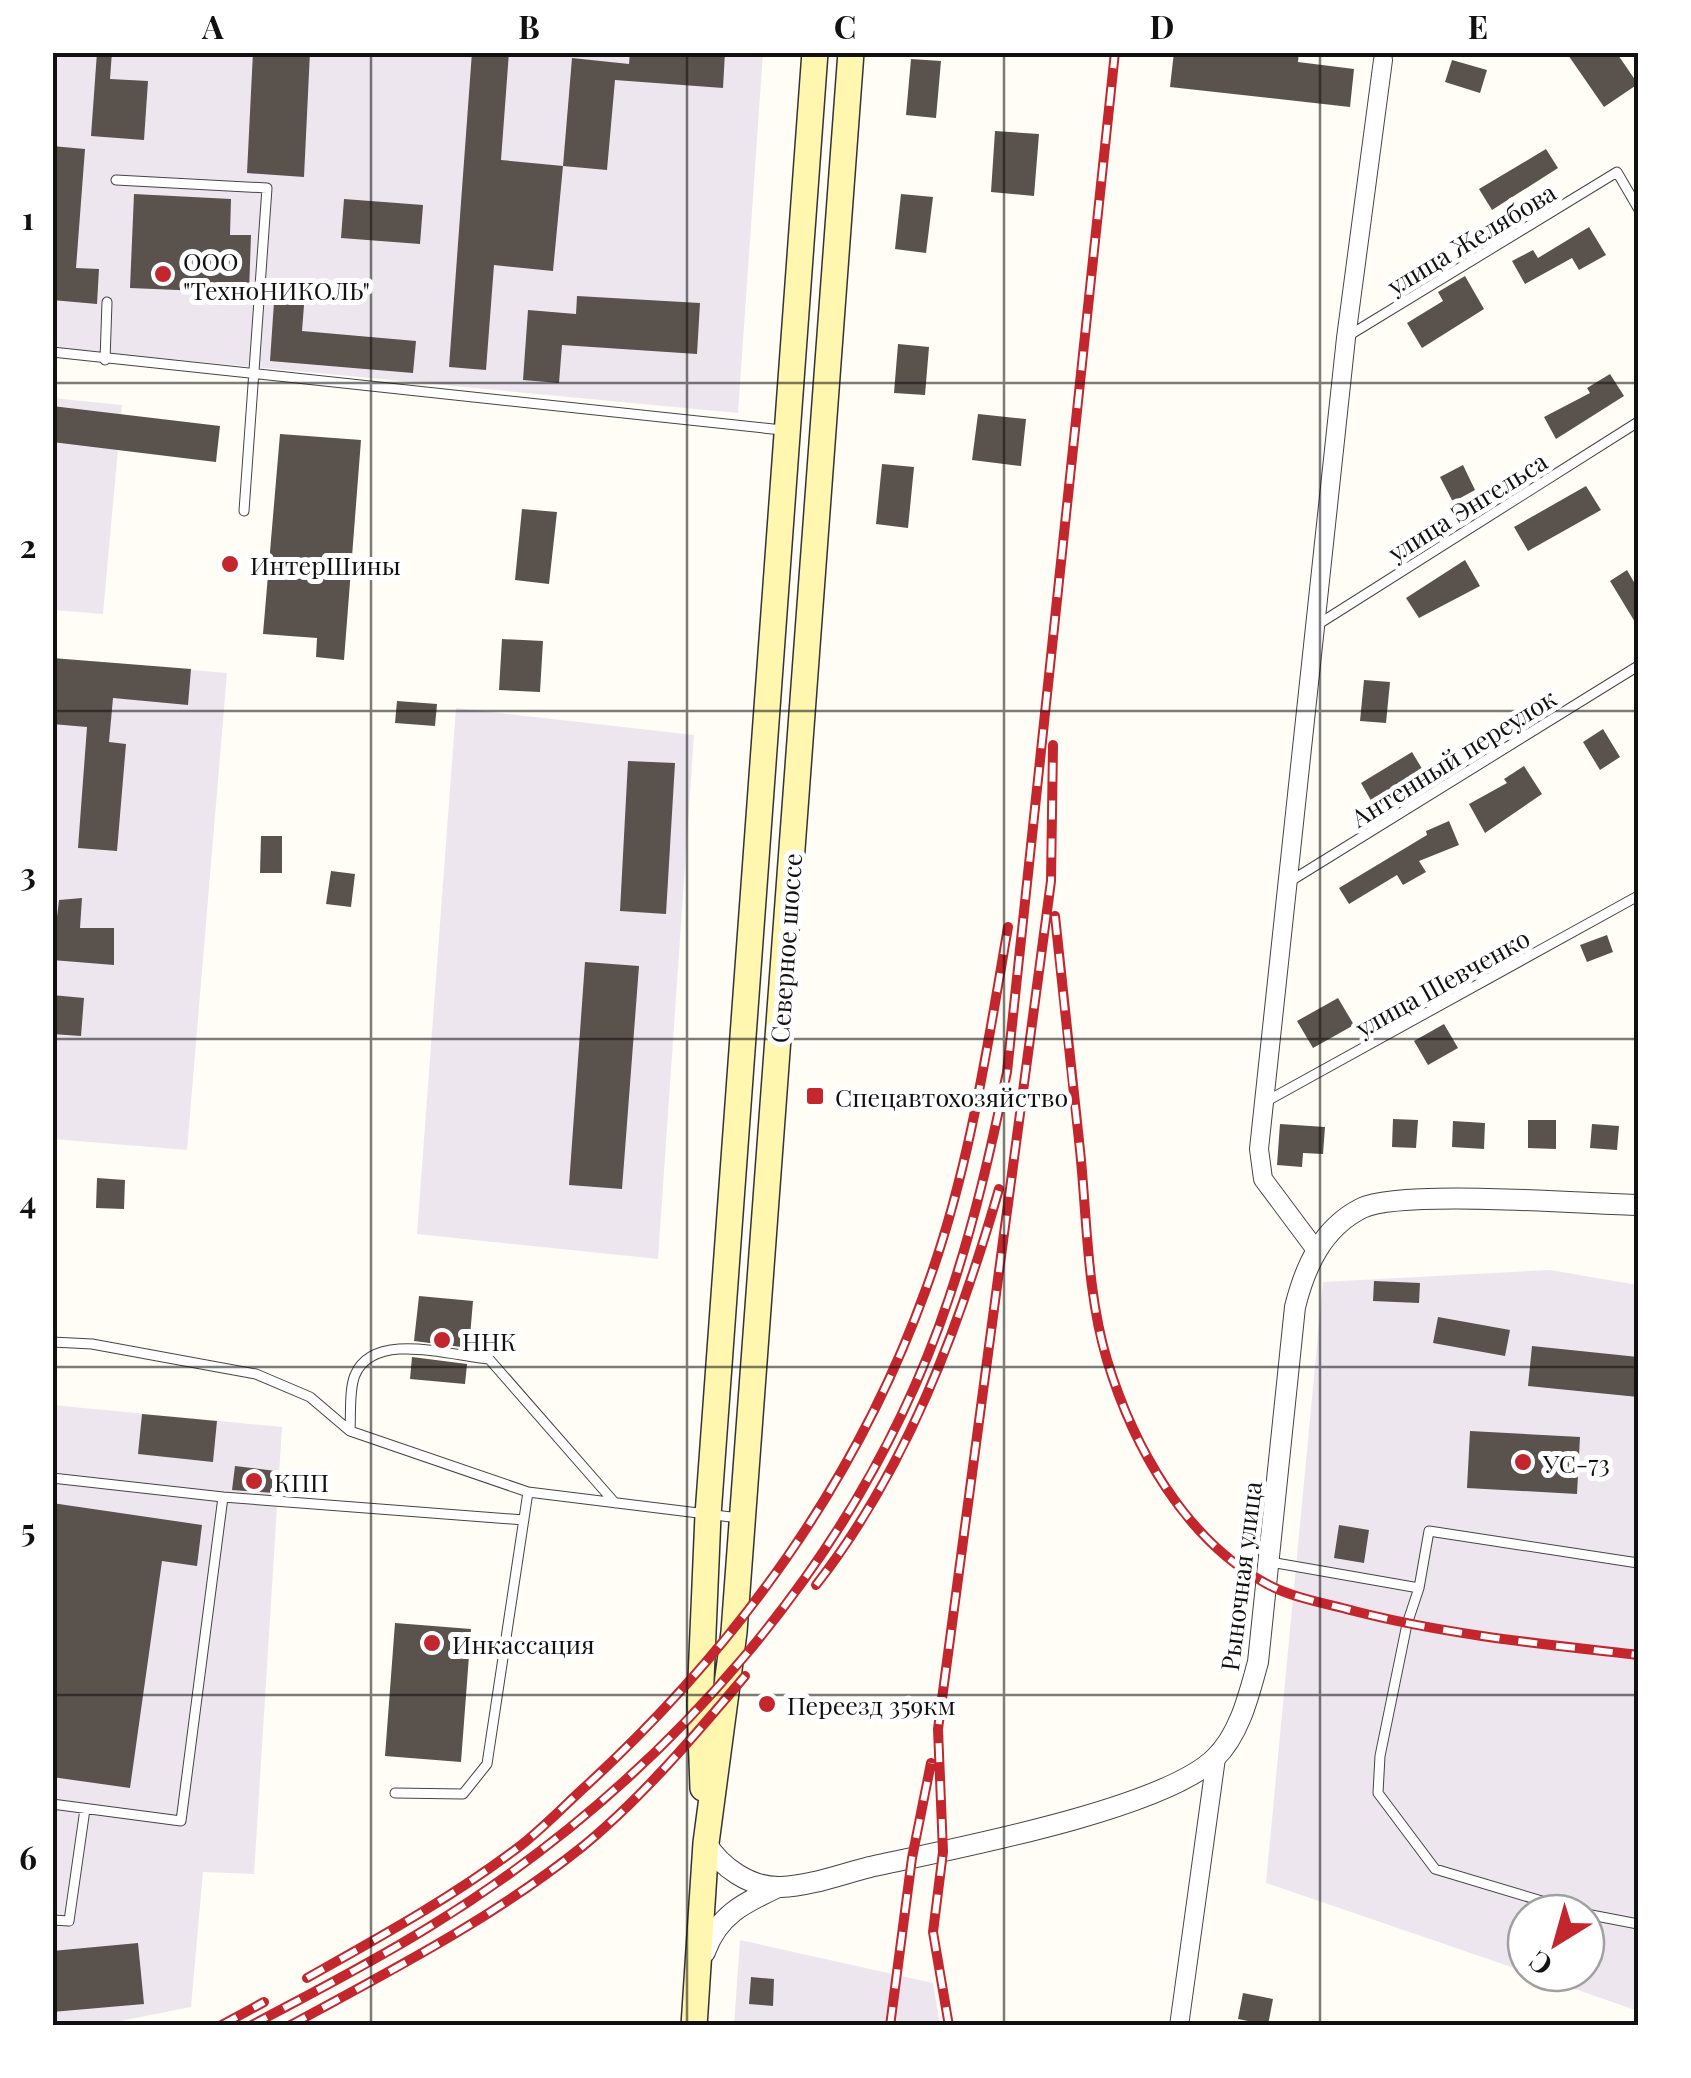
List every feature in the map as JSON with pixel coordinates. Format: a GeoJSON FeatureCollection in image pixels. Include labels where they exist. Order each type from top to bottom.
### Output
{"type":"FeatureCollection","features":[{"type":"Feature","properties":{"kind":"main road","name":"Северное шоссе"},"geometry":{"type":"LineString","coordinates":[[706,1843],[700,1703],[708,1515],[816,52]]}},
{"type":"Feature","properties":{"kind":"main road","name":"Северное шоссе"},"geometry":{"type":"LineString","coordinates":[[694,2026],[706,1843],[721,1747],[742,1519],[851,52]]}},
{"type":"Feature","properties":{"kind":"main road"},"geometry":{"type":"LineString","coordinates":[[790,431],[824,433]]}},
{"type":"Feature","properties":{"kind":"street"},"geometry":{"type":"LineString","coordinates":[[1316,1250],[1274,1197],[1258,1168],[1346,338],[1383,60]]}},
{"type":"Feature","properties":{"kind":"street","name":"Рыночная улица"},"geometry":{"type":"LineString","coordinates":[[706,1843],[730,1872],[778,1887],[943,1852],[1119,1804],[1186,1777],[1216,1758],[1244,1711],[1258,1662],[1294,1307],[1302,1275],[1316,1250],[1334,1228],[1364,1207],[1404,1200],[1638,1206]]}},
{"type":"Feature","properties":{"kind":"street"},"geometry":{"type":"LineString","coordinates":[[1178,2026],[1216,1758]]}},
{"type":"Feature","properties":{"kind":"street"},"geometry":{"type":"LineString","coordinates":[[697,1973],[714,1928],[737,1906],[778,1887]]}},
{"type":"Feature","properties":{"kind":"lane","name":"улица Желябова"},"geometry":{"type":"LineString","coordinates":[[1346,338],[1617,172],[1638,208]]}},
{"type":"Feature","properties":{"kind":"lane"},"geometry":{"type":"LineString","coordinates":[[116,180],[267,188],[244,511]]}},
{"type":"Feature","properties":{"kind":"lane"},"geometry":{"type":"LineString","coordinates":[[105,360],[107,302]]}},
{"type":"Feature","properties":{"kind":"lane"},"geometry":{"type":"LineString","coordinates":[[52,352],[790,431]]}},
{"type":"Feature","properties":{"kind":"lane","name":"улица Энгельса"},"geometry":{"type":"LineString","coordinates":[[1317,625],[1638,422]]}},
{"type":"Feature","properties":{"kind":"lane","name":"Антенный переулок"},"geometry":{"type":"LineString","coordinates":[[1289,882],[1638,666]]}},
{"type":"Feature","properties":{"kind":"lane","name":"улица Шевченко"},"geometry":{"type":"LineString","coordinates":[[1266,1102],[1638,896]]}},
{"type":"Feature","properties":{"kind":"lane"},"geometry":{"type":"LineString","coordinates":[[52,1342],[92,1344],[256,1374],[310,1397],[350,1430],[528,1492],[742,1519]]}},
{"type":"Feature","properties":{"kind":"lane"},"geometry":{"type":"LineString","coordinates":[[350,1430],[354,1376],[369,1355],[393,1348],[489,1359],[615,1503]]}},
{"type":"Feature","properties":{"kind":"lane"},"geometry":{"type":"LineString","coordinates":[[52,1478],[224,1497],[524,1520]]}},
{"type":"Feature","properties":{"kind":"lane"},"geometry":{"type":"LineString","coordinates":[[395,1793],[463,1794],[487,1764],[528,1492]]}},
{"type":"Feature","properties":{"kind":"lane"},"geometry":{"type":"LineString","coordinates":[[52,1804],[181,1820],[224,1497]]}},
{"type":"Feature","properties":{"kind":"lane"},"geometry":{"type":"LineString","coordinates":[[1514,1893],[1435,1869],[1378,1793],[1380,1756],[1428,1531],[1638,1563]]}},
{"type":"Feature","properties":{"kind":"lane"},"geometry":{"type":"LineString","coordinates":[[1270,1562],[1418,1588]]}},
{"type":"Feature","properties":{"kind":"lane"},"geometry":{"type":"LineString","coordinates":[[52,1920],[69,1922],[86,1809]]}},
{"type":"Feature","properties":{"kind":"lane"},"geometry":{"type":"LineString","coordinates":[[1606,1918],[1638,1924]]}},
{"type":"Feature","properties":{"kind":"shaded area"},"geometry":{"type":"Polygon","coordinates":[[[52,53],[763,53],[738,413],[53,348],[52,53]]]}},
{"type":"Feature","properties":{"kind":"shaded area"},"geometry":{"type":"Polygon","coordinates":[[[52,398],[122,405],[103,614],[53,610],[52,398]]]}},
{"type":"Feature","properties":{"kind":"shaded area"},"geometry":{"type":"Polygon","coordinates":[[[52,658],[227,673],[187,1150],[53,1139],[52,658]]]}},
{"type":"Feature","properties":{"kind":"shaded area"},"geometry":{"type":"Polygon","coordinates":[[[456,708],[694,735],[658,1259],[417,1234],[456,708]]]}},
{"type":"Feature","properties":{"kind":"shaded area"},"geometry":{"type":"Polygon","coordinates":[[[1550,1270],[1638,1285],[1638,2011],[1586,1993],[1606,1993],[1606,1893],[1506,1893],[1506,1965],[1266,1883],[1323,1282],[1550,1270]]]}},
{"type":"Feature","properties":{"kind":"shaded area"},"geometry":{"type":"Polygon","coordinates":[[[52,1405],[282,1427],[254,1874],[203,1872],[191,2007],[100,2025],[53,2025],[52,1405]]]}},
{"type":"Feature","properties":{"kind":"shaded area"},"geometry":{"type":"Polygon","coordinates":[[[740,1940],[933,1983],[940,2025],[734,2026],[740,1940]]]}},
{"type":"Feature","properties":{"kind":"building"},"geometry":{"type":"Polygon","coordinates":[[[97,52],[112,52],[110,79],[148,81],[144,140],[91,136],[97,52]]]}},
{"type":"Feature","properties":{"kind":"building"},"geometry":{"type":"Polygon","coordinates":[[[253,52],[310,52],[304,177],[247,173],[253,52]]]}},
{"type":"Feature","properties":{"kind":"building"},"geometry":{"type":"Polygon","coordinates":[[[472,52],[509,52],[501,160],[563,166],[553,271],[494,265],[486,370],[449,367],[472,52]]]}},
{"type":"Feature","properties":{"kind":"building"},"geometry":{"type":"Polygon","coordinates":[[[630,52],[725,52],[723,88],[615,80],[607,170],[563,166],[572,58],[629,64],[630,52]]]}},
{"type":"Feature","properties":{"kind":"building"},"geometry":{"type":"Polygon","coordinates":[[[1174,52],[1299,52],[1298,62],[1354,69],[1350,107],[1170,87],[1174,52]]]}},
{"type":"Feature","properties":{"kind":"building"},"geometry":{"type":"Polygon","coordinates":[[[1566,52],[1616,52],[1638,84],[1604,107],[1566,52]]]}},
{"type":"Feature","properties":{"kind":"building"},"geometry":{"type":"Polygon","coordinates":[[[911,59],[941,61],[936,118],[906,115],[911,59]]]}},
{"type":"Feature","properties":{"kind":"building"},"geometry":{"type":"Polygon","coordinates":[[[1452,60],[1487,70],[1480,93],[1445,82],[1452,60]]]}},
{"type":"Feature","properties":{"kind":"building"},"geometry":{"type":"Polygon","coordinates":[[[995,131],[1039,134],[1034,196],[991,192],[995,131]]]}},
{"type":"Feature","properties":{"kind":"building"},"geometry":{"type":"Polygon","coordinates":[[[52,146],[85,149],[76,268],[99,269],[97,304],[52,300],[52,146]]]}},
{"type":"Feature","properties":{"kind":"building"},"geometry":{"type":"Polygon","coordinates":[[[1546,149],[1558,168],[1492,210],[1479,189],[1546,149]]]}},
{"type":"Feature","properties":{"kind":"building"},"geometry":{"type":"Polygon","coordinates":[[[134,194],[231,199],[230,235],[251,235],[249,293],[130,288],[134,194]]]}},
{"type":"Feature","properties":{"kind":"building"},"geometry":{"type":"Polygon","coordinates":[[[901,194],[933,197],[926,253],[895,249],[901,194]]]}},
{"type":"Feature","properties":{"kind":"building"},"geometry":{"type":"Polygon","coordinates":[[[344,199],[423,205],[420,244],[341,238],[344,199]]]}},
{"type":"Feature","properties":{"kind":"building"},"geometry":{"type":"Polygon","coordinates":[[[1589,227],[1606,255],[1579,270],[1572,258],[1525,284],[1512,261],[1533,250],[1538,258],[1589,227]]]}},
{"type":"Feature","properties":{"kind":"building"},"geometry":{"type":"Polygon","coordinates":[[[1465,276],[1484,309],[1422,348],[1407,323],[1443,301],[1438,292],[1465,276]]]}},
{"type":"Feature","properties":{"kind":"building"},"geometry":{"type":"Polygon","coordinates":[[[577,296],[700,303],[697,354],[562,345],[559,383],[523,380],[528,310],[576,314],[577,296]]]}},
{"type":"Feature","properties":{"kind":"building"},"geometry":{"type":"Polygon","coordinates":[[[274,302],[304,305],[302,331],[416,341],[413,373],[270,361],[274,302]]]}},
{"type":"Feature","properties":{"kind":"building"},"geometry":{"type":"Polygon","coordinates":[[[898,344],[929,347],[925,395],[894,393],[898,344]]]}},
{"type":"Feature","properties":{"kind":"building"},"geometry":{"type":"Polygon","coordinates":[[[1610,374],[1624,396],[1556,439],[1544,417],[1590,393],[1587,388],[1610,374]]]}},
{"type":"Feature","properties":{"kind":"building"},"geometry":{"type":"Polygon","coordinates":[[[52,406],[220,426],[216,462],[52,442],[52,406]]]}},
{"type":"Feature","properties":{"kind":"building"},"geometry":{"type":"Polygon","coordinates":[[[978,414],[1026,419],[1021,466],[972,460],[978,414]]]}},
{"type":"Feature","properties":{"kind":"building"},"geometry":{"type":"Polygon","coordinates":[[[280,434],[361,440],[344,660],[316,657],[317,638],[263,634],[280,434]]]}},
{"type":"Feature","properties":{"kind":"building"},"geometry":{"type":"Polygon","coordinates":[[[882,464],[914,467],[908,528],[876,524],[882,464]]]}},
{"type":"Feature","properties":{"kind":"building"},"geometry":{"type":"Polygon","coordinates":[[[1463,465],[1475,490],[1453,502],[1440,477],[1463,465]]]}},
{"type":"Feature","properties":{"kind":"building"},"geometry":{"type":"Polygon","coordinates":[[[1586,486],[1601,510],[1528,551],[1514,527],[1586,486]]]}},
{"type":"Feature","properties":{"kind":"building"},"geometry":{"type":"Polygon","coordinates":[[[522,509],[557,512],[549,584],[515,580],[522,509]]]}},
{"type":"Feature","properties":{"kind":"building"},"geometry":{"type":"Polygon","coordinates":[[[1465,560],[1480,586],[1419,618],[1406,598],[1465,560]]]}},
{"type":"Feature","properties":{"kind":"building"},"geometry":{"type":"Polygon","coordinates":[[[1627,570],[1638,589],[1638,627],[1610,581],[1627,570]]]}},
{"type":"Feature","properties":{"kind":"building"},"geometry":{"type":"Polygon","coordinates":[[[502,639],[543,641],[540,692],[499,690],[502,639]]]}},
{"type":"Feature","properties":{"kind":"building"},"geometry":{"type":"Polygon","coordinates":[[[52,658],[191,669],[188,705],[113,698],[109,742],[126,744],[117,851],[78,848],[87,727],[52,724],[52,658]]]}},
{"type":"Feature","properties":{"kind":"building"},"geometry":{"type":"Polygon","coordinates":[[[1364,680],[1390,682],[1386,723],[1360,721],[1364,680]]]}},
{"type":"Feature","properties":{"kind":"building"},"geometry":{"type":"Polygon","coordinates":[[[397,701],[437,704],[435,726],[395,723],[397,701]]]}},
{"type":"Feature","properties":{"kind":"building"},"geometry":{"type":"Polygon","coordinates":[[[1603,729],[1620,757],[1600,770],[1583,742],[1603,729]]]}},
{"type":"Feature","properties":{"kind":"building"},"geometry":{"type":"Polygon","coordinates":[[[1412,752],[1424,772],[1373,804],[1361,783],[1412,752]]]}},
{"type":"Feature","properties":{"kind":"building"},"geometry":{"type":"Polygon","coordinates":[[[628,761],[675,763],[666,914],[620,911],[628,761]]]}},
{"type":"Feature","properties":{"kind":"building"},"geometry":{"type":"Polygon","coordinates":[[[1524,766],[1542,794],[1485,833],[1469,804],[1507,783],[1504,779],[1524,766]]]}},
{"type":"Feature","properties":{"kind":"building"},"geometry":{"type":"Polygon","coordinates":[[[1449,821],[1459,845],[1419,861],[1426,872],[1403,885],[1397,875],[1349,904],[1339,888],[1427,835],[1426,831],[1449,821]]]}},
{"type":"Feature","properties":{"kind":"building"},"geometry":{"type":"Polygon","coordinates":[[[261,836],[282,836],[282,873],[260,873],[261,836]]]}},
{"type":"Feature","properties":{"kind":"building"},"geometry":{"type":"Polygon","coordinates":[[[331,871],[355,874],[351,907],[326,904],[331,871]]]}},
{"type":"Feature","properties":{"kind":"building"},"geometry":{"type":"Polygon","coordinates":[[[82,898],[80,928],[114,928],[114,965],[52,960],[59,900],[82,898]]]}},
{"type":"Feature","properties":{"kind":"building"},"geometry":{"type":"Polygon","coordinates":[[[1607,935],[1613,952],[1587,962],[1580,945],[1607,935]]]}},
{"type":"Feature","properties":{"kind":"building"},"geometry":{"type":"Polygon","coordinates":[[[585,962],[639,966],[622,1189],[569,1185],[585,962]]]}},
{"type":"Feature","properties":{"kind":"building"},"geometry":{"type":"Polygon","coordinates":[[[52,995],[84,998],[81,1036],[52,1034],[52,995]]]}},
{"type":"Feature","properties":{"kind":"building"},"geometry":{"type":"Polygon","coordinates":[[[1338,998],[1354,1025],[1313,1048],[1297,1021],[1338,998]]]}},
{"type":"Feature","properties":{"kind":"building"},"geometry":{"type":"Polygon","coordinates":[[[1444,1024],[1458,1048],[1428,1065],[1414,1041],[1444,1024]]]}},
{"type":"Feature","properties":{"kind":"building"},"geometry":{"type":"Polygon","coordinates":[[[1393,1119],[1418,1120],[1416,1148],[1392,1147],[1393,1119]]]}},
{"type":"Feature","properties":{"kind":"building"},"geometry":{"type":"Polygon","coordinates":[[[1528,1120],[1556,1120],[1556,1149],[1528,1148],[1528,1120]]]}},
{"type":"Feature","properties":{"kind":"building"},"geometry":{"type":"Polygon","coordinates":[[[1453,1121],[1485,1123],[1484,1149],[1452,1147],[1453,1121]]]}},
{"type":"Feature","properties":{"kind":"building"},"geometry":{"type":"Polygon","coordinates":[[[1280,1124],[1325,1127],[1323,1154],[1303,1153],[1302,1167],[1277,1165],[1280,1124]]]}},
{"type":"Feature","properties":{"kind":"building"},"geometry":{"type":"Polygon","coordinates":[[[1592,1124],[1619,1126],[1617,1150],[1590,1148],[1592,1124]]]}},
{"type":"Feature","properties":{"kind":"building"},"geometry":{"type":"Polygon","coordinates":[[[97,1178],[125,1180],[124,1209],[96,1208],[97,1178]]]}},
{"type":"Feature","properties":{"kind":"building"},"geometry":{"type":"Polygon","coordinates":[[[1374,1281],[1420,1283],[1419,1303],[1373,1301],[1374,1281]]]}},
{"type":"Feature","properties":{"kind":"building"},"geometry":{"type":"Polygon","coordinates":[[[419,1296],[473,1301],[469,1348],[414,1341],[419,1296]]]}},
{"type":"Feature","properties":{"kind":"building"},"geometry":{"type":"Polygon","coordinates":[[[1438,1317],[1510,1330],[1505,1356],[1433,1343],[1438,1317]]]}},
{"type":"Feature","properties":{"kind":"building"},"geometry":{"type":"Polygon","coordinates":[[[1532,1346],[1638,1357],[1638,1397],[1528,1386],[1532,1346]]]}},
{"type":"Feature","properties":{"kind":"building"},"geometry":{"type":"Polygon","coordinates":[[[412,1357],[467,1364],[465,1384],[410,1379],[412,1357]]]}},
{"type":"Feature","properties":{"kind":"building"},"geometry":{"type":"Polygon","coordinates":[[[142,1414],[217,1421],[213,1462],[138,1454],[142,1414]]]}},
{"type":"Feature","properties":{"kind":"building","name":"УС-73"},"geometry":{"type":"Polygon","coordinates":[[[1470,1431],[1580,1437],[1577,1494],[1467,1488],[1470,1431]]]}},
{"type":"Feature","properties":{"kind":"building","name":"КПП"},"geometry":{"type":"Polygon","coordinates":[[[235,1466],[276,1471],[274,1493],[232,1490],[235,1466]]]}},
{"type":"Feature","properties":{"kind":"building"},"geometry":{"type":"Polygon","coordinates":[[[52,1503],[202,1525],[197,1566],[162,1561],[130,1788],[52,1777],[52,1503]]]}},
{"type":"Feature","properties":{"kind":"building"},"geometry":{"type":"Polygon","coordinates":[[[1339,1525],[1369,1530],[1364,1563],[1334,1558],[1339,1525]]]}},
{"type":"Feature","properties":{"kind":"building"},"geometry":{"type":"Polygon","coordinates":[[[395,1623],[471,1629],[461,1762],[385,1756],[395,1623]]]}},
{"type":"Feature","properties":{"kind":"building"},"geometry":{"type":"Polygon","coordinates":[[[138,1943],[144,2004],[52,2012],[52,1951],[138,1943]]]}},
{"type":"Feature","properties":{"kind":"building"},"geometry":{"type":"Polygon","coordinates":[[[751,1977],[774,1979],[773,2006],[749,2004],[751,1977]]]}},
{"type":"Feature","properties":{"kind":"building"},"geometry":{"type":"Polygon","coordinates":[[[1243,1993],[1273,1999],[1268,2025],[1238,2019],[1243,1993]]]}},
{"type":"Feature","properties":{"kind":"railway"},"geometry":{"type":"LineString","coordinates":[[250,2026],[407,1940],[515,1870],[597,1805],[673,1734],[744,1657],[807,1574],[864,1487],[911,1394],[949,1298],[966,1242],[1007,1072],[1115,52]]}},
{"type":"Feature","properties":{"kind":"railway"},"geometry":{"type":"LineString","coordinates":[[949,2026],[933,1932],[943,1852],[938,1729],[1051,881],[1053,745]]}},
{"type":"Feature","properties":{"kind":"railway"},"geometry":{"type":"LineString","coordinates":[[1055,916],[1100,1335],[1131,1425],[1166,1488],[1187,1516],[1238,1565],[1267,1584],[1298,1597],[1460,1633],[1638,1655]]}},
{"type":"Feature","properties":{"kind":"railway"},"geometry":{"type":"LineString","coordinates":[[307,1978],[442,1899],[537,1832],[642,1732],[694,1676],[787,1557],[865,1428],[926,1289],[965,1155],[1008,927]]}},
{"type":"Feature","properties":{"kind":"railway"},"geometry":{"type":"LineString","coordinates":[[816,1585],[848,1541],[903,1446],[947,1345],[999,1189]]}},
{"type":"Feature","properties":{"kind":"railway"},"geometry":{"type":"LineString","coordinates":[[289,2026],[476,1921],[582,1847],[688,1743],[745,1676]]}},
{"type":"Feature","properties":{"kind":"railway"},"geometry":{"type":"LineString","coordinates":[[890,2026],[912,1858],[931,1763]]}},
{"type":"Feature","properties":{"kind":"railway"},"geometry":{"type":"LineString","coordinates":[[220,2026],[264,2002]]}},
{"type":"Feature","properties":{"kind":"place","name":"ООО \"ТехноНИКОЛЬ\""},"geometry":{"type":"Point","coordinates":[163,274]}},
{"type":"Feature","properties":{"kind":"place","name":"ИнтерШины"},"geometry":{"type":"Point","coordinates":[230,564]}},
{"type":"Feature","properties":{"kind":"place","name":"Спецавтохозяйство"},"geometry":{"type":"Point","coordinates":[815,1096]}},
{"type":"Feature","properties":{"kind":"place","name":"ННК"},"geometry":{"type":"Point","coordinates":[442,1340]}},
{"type":"Feature","properties":{"kind":"place","name":"УС-73"},"geometry":{"type":"Point","coordinates":[1523,1462]}},
{"type":"Feature","properties":{"kind":"place","name":"КПП"},"geometry":{"type":"Point","coordinates":[254,1481]}},
{"type":"Feature","properties":{"kind":"place","name":"Инкассация"},"geometry":{"type":"Point","coordinates":[432,1643]}},
{"type":"Feature","properties":{"kind":"place","name":"Переезд 359км"},"geometry":{"type":"Point","coordinates":[767,1704]}}]}
